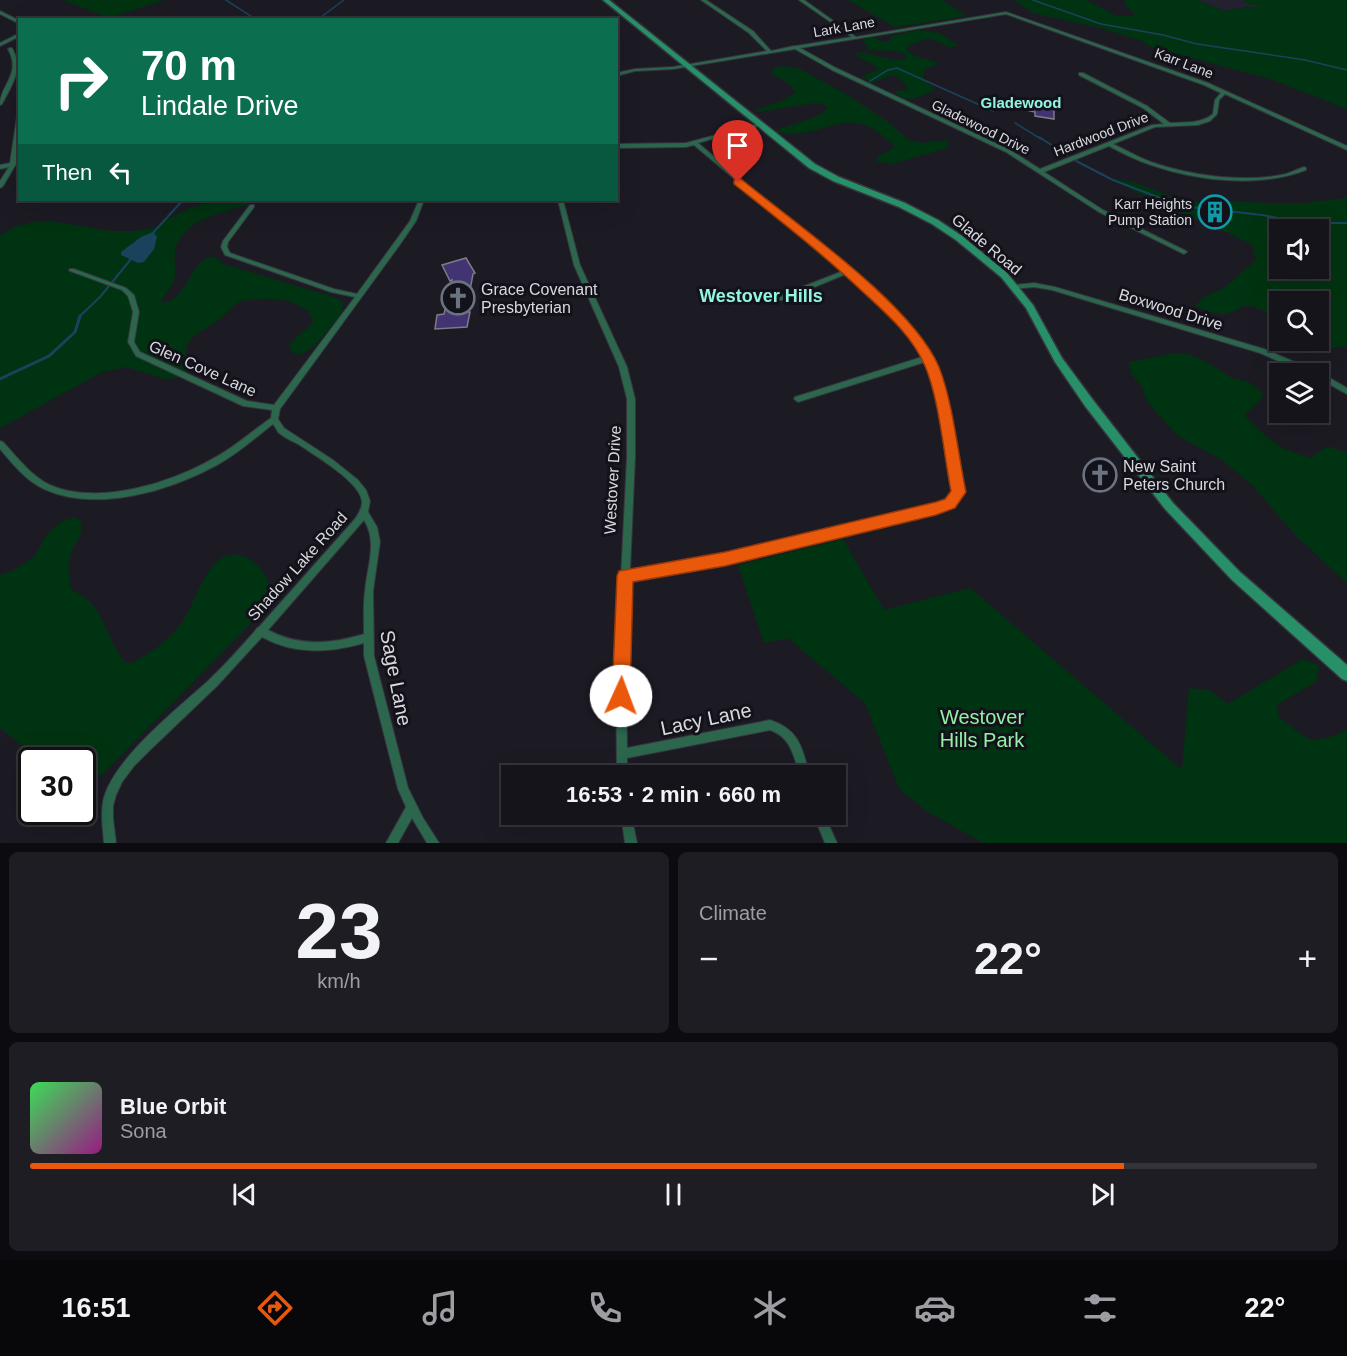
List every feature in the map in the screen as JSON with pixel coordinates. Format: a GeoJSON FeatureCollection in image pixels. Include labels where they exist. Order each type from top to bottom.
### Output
{"type":"FeatureCollection","features":[{"type":"Feature","properties":{"kind":"street","name":"Glade Road"},"geometry":{"type":"LineString","coordinates":[[606,0],[822,172],[855,188],[902,205],[935,222],[988,262],[1014,287],[1037,319],[1058,360],[1182,521],[1236,576],[1347,674]]}},
{"type":"Feature","properties":{"kind":"street"},"geometry":{"type":"LineString","coordinates":[[703,0],[751,32],[769,51]]}},
{"type":"Feature","properties":{"kind":"street"},"geometry":{"type":"LineString","coordinates":[[801,0],[854,37]]}},
{"type":"Feature","properties":{"kind":"street"},"geometry":{"type":"LineString","coordinates":[[0,12],[18,22]]}},
{"type":"Feature","properties":{"kind":"street","name":"Lark Lane"},"geometry":{"type":"LineString","coordinates":[[685,65],[1006,13]]}},
{"type":"Feature","properties":{"kind":"street","name":"Karr Lane"},"geometry":{"type":"LineString","coordinates":[[1006,13],[1225,92],[1347,148]]}},
{"type":"Feature","properties":{"kind":"street"},"geometry":{"type":"LineString","coordinates":[[0,46],[18,35]]}},
{"type":"Feature","properties":{"kind":"street"},"geometry":{"type":"LineString","coordinates":[[0,46],[18,51]]}},
{"type":"Feature","properties":{"kind":"street","name":"Gladewood Drive"},"geometry":{"type":"LineString","coordinates":[[794,47],[834,69],[1008,151],[1101,211],[1184,252]]}},
{"type":"Feature","properties":{"kind":"street"},"geometry":{"type":"LineString","coordinates":[[0,104],[17,65],[10,49]]}},
{"type":"Feature","properties":{"kind":"street"},"geometry":{"type":"LineString","coordinates":[[618,74],[635,70],[658,70],[685,65]]}},
{"type":"Feature","properties":{"kind":"street"},"geometry":{"type":"LineString","coordinates":[[1081,74],[1145,107],[1168,124]]}},
{"type":"Feature","properties":{"kind":"street","name":"Hardwood Drive"},"geometry":{"type":"LineString","coordinates":[[1040,171],[1154,126],[1192,124],[1208,120],[1215,114],[1217,100],[1225,92]]}},
{"type":"Feature","properties":{"kind":"street"},"geometry":{"type":"LineString","coordinates":[[618,146],[668,147],[695,143],[759,124]]}},
{"type":"Feature","properties":{"kind":"street"},"geometry":{"type":"LineString","coordinates":[[0,186],[13,164],[18,125]]}},
{"type":"Feature","properties":{"kind":"street"},"geometry":{"type":"LineString","coordinates":[[625,576],[725,559],[936,509],[953,501],[958,492],[939,390],[928,358],[902,322],[847,271],[695,143]]}},
{"type":"Feature","properties":{"kind":"street"},"geometry":{"type":"LineString","coordinates":[[1109,144],[1146,162],[1190,173],[1266,178],[1286,176],[1304,169]]}},
{"type":"Feature","properties":{"kind":"street"},"geometry":{"type":"LineString","coordinates":[[0,167],[13,164]]}},
{"type":"Feature","properties":{"kind":"street"},"geometry":{"type":"LineString","coordinates":[[0,444],[24,472],[46,487],[72,495],[111,495],[145,489],[197,471],[228,454],[274,418],[276,408],[399,242],[413,221],[422,201]]}},
{"type":"Feature","properties":{"kind":"street","name":"Westover Drive"},"geometry":{"type":"LineString","coordinates":[[560,201],[577,265],[623,367],[629,390],[631,457],[625,576],[622,765]]}},
{"type":"Feature","properties":{"kind":"street"},"geometry":{"type":"LineString","coordinates":[[252,206],[225,242],[224,247],[227,254],[333,291],[359,296]]}},
{"type":"Feature","properties":{"kind":"street","name":"Glen Cove Lane"},"geometry":{"type":"LineString","coordinates":[[72,270],[124,289],[132,295],[136,312],[131,342],[138,354],[246,404],[276,408]]}},
{"type":"Feature","properties":{"kind":"street"},"geometry":{"type":"LineString","coordinates":[[781,298],[847,271]]}},
{"type":"Feature","properties":{"kind":"street","name":"Boxwood Drive"},"geometry":{"type":"LineString","coordinates":[[1014,287],[1034,285],[1053,288],[1262,351],[1291,363]]}},
{"type":"Feature","properties":{"kind":"street"},"geometry":{"type":"LineString","coordinates":[[798,399],[928,358]]}},
{"type":"Feature","properties":{"kind":"street","name":"Boxwood Drive"},"geometry":{"type":"LineString","coordinates":[[1329,381],[1347,391]]}},
{"type":"Feature","properties":{"kind":"street","name":"Shadow Lake Road"},"geometry":{"type":"LineString","coordinates":[[110,843],[106,812],[111,793],[134,759],[226,670],[364,513],[366,501],[362,488],[347,475],[281,430],[274,418]]}},
{"type":"Feature","properties":{"kind":"street","name":"Sage Lane"},"geometry":{"type":"LineString","coordinates":[[364,513],[373,527],[376,542],[369,591],[367,638],[369,656],[400,780],[411,809],[434,843]]}},
{"type":"Feature","properties":{"kind":"street"},"geometry":{"type":"LineString","coordinates":[[260,631],[289,645],[310,648],[341,646],[367,638]]}},
{"type":"Feature","properties":{"kind":"street","name":"Lacy Lane"},"geometry":{"type":"LineString","coordinates":[[621,754],[770,725],[781,728],[790,736],[801,765]]}},
{"type":"Feature","properties":{"kind":"street"},"geometry":{"type":"LineString","coordinates":[[392,843],[411,809]]}},
{"type":"Feature","properties":{"kind":"street"},"geometry":{"type":"LineString","coordinates":[[628,825],[631,843]]}},
{"type":"Feature","properties":{"kind":"street"},"geometry":{"type":"LineString","coordinates":[[823,825],[831,843]]}},
{"type":"Feature","properties":{"kind":"shaded area"},"geometry":{"type":"Polygon","coordinates":[[[1198,0],[1243,0],[1248,4],[1270,8],[1265,10],[1247,7],[1224,11],[1198,0]]]}},
{"type":"Feature","properties":{"kind":"green space"},"geometry":{"type":"Polygon","coordinates":[[[63,0],[164,0],[109,18],[63,0]]]}},
{"type":"Feature","properties":{"kind":"green space"},"geometry":{"type":"Polygon","coordinates":[[[848,0],[942,0],[966,16],[895,27],[848,0]]]}},
{"type":"Feature","properties":{"kind":"green space"},"geometry":{"type":"Polygon","coordinates":[[[1015,0],[1086,0],[1117,16],[1133,16],[1135,14],[1124,4],[1126,0],[1198,0],[1224,11],[1251,7],[1268,9],[1248,4],[1243,0],[1347,0],[1347,109],[1270,79],[1148,46],[1142,41],[1097,27],[1032,13],[1015,0]]]}},
{"type":"Feature","properties":{"kind":"green space"},"geometry":{"type":"Polygon","coordinates":[[[919,30],[940,33],[960,46],[949,47],[928,38],[906,49],[915,56],[939,63],[924,70],[923,79],[935,90],[908,99],[899,96],[894,91],[908,90],[896,76],[871,83],[862,76],[878,70],[858,57],[856,53],[899,60],[906,59],[906,55],[897,52],[867,49],[864,40],[870,36],[884,42],[890,41],[891,36],[919,30]]]}},
{"type":"Feature","properties":{"kind":"green space"},"geometry":{"type":"Polygon","coordinates":[[[783,66],[800,69],[844,93],[890,123],[907,139],[921,143],[948,140],[948,148],[892,164],[875,161],[895,147],[878,132],[863,125],[850,122],[811,131],[777,132],[784,127],[818,115],[828,108],[823,104],[815,103],[759,112],[755,110],[784,100],[796,92],[788,83],[771,74],[774,68],[783,66]]]}},
{"type":"Feature","properties":{"kind":"green space"},"geometry":{"type":"Polygon","coordinates":[[[1113,179],[1133,182],[1189,203],[1216,200],[1304,203],[1347,198],[1347,346],[1329,349],[1329,291],[1269,291],[1269,315],[1250,306],[1223,314],[1212,313],[1195,306],[1204,297],[1224,288],[1256,260],[1252,245],[1164,206],[1113,179]]]}},
{"type":"Feature","properties":{"kind":"green space"},"geometry":{"type":"Polygon","coordinates":[[[212,201],[255,201],[197,222],[187,230],[179,239],[175,251],[173,283],[161,303],[176,297],[182,291],[195,269],[207,257],[217,258],[223,264],[337,298],[343,303],[342,313],[314,347],[299,355],[293,353],[289,346],[313,323],[309,311],[281,299],[242,301],[188,343],[186,358],[189,370],[178,378],[165,379],[126,367],[102,372],[0,428],[0,235],[15,227],[35,221],[50,221],[112,231],[136,231],[158,227],[190,208],[212,201]]]}},
{"type":"Feature","properties":{"kind":"green space"},"geometry":{"type":"Polygon","coordinates":[[[1281,351],[1315,351],[1296,354],[1281,351]]]}},
{"type":"Feature","properties":{"kind":"green space"},"geometry":{"type":"Polygon","coordinates":[[[1175,353],[1188,354],[1205,361],[1232,378],[1249,382],[1263,393],[1260,401],[1244,415],[1281,447],[1311,458],[1327,446],[1347,453],[1347,583],[1297,537],[1252,485],[1222,460],[1178,436],[1146,399],[1142,387],[1131,374],[1129,362],[1175,353]]]}},
{"type":"Feature","properties":{"kind":"green space"},"geometry":{"type":"Polygon","coordinates":[[[76,517],[81,522],[80,536],[69,562],[71,589],[89,601],[96,610],[116,649],[126,663],[134,662],[153,651],[173,633],[186,616],[210,570],[227,555],[239,555],[255,563],[266,576],[269,587],[267,601],[254,620],[103,774],[96,777],[96,747],[24,747],[0,728],[0,575],[12,571],[35,556],[45,537],[62,521],[76,517]]]}},
{"type":"Feature","properties":{"kind":"green space","name":"Westover Hills Park"},"geometry":{"type":"Polygon","coordinates":[[[843,539],[884,610],[970,588],[1182,770],[1189,688],[1209,690],[1228,704],[1303,659],[1319,665],[1317,681],[1277,705],[1279,717],[1311,739],[1325,739],[1347,730],[1347,843],[983,843],[928,812],[900,790],[865,703],[788,638],[764,643],[738,565],[843,539]]]}},
{"type":"Feature","properties":{"kind":"water"},"geometry":{"type":"Polygon","coordinates":[[[153,232],[157,237],[154,249],[144,262],[138,263],[121,255],[121,252],[141,237],[153,232]]]}},
{"type":"Feature","properties":{"kind":"building"},"geometry":{"type":"Polygon","coordinates":[[[1028,98],[1054,102],[1054,119],[1035,116],[1035,112],[1026,110],[1028,98]]]}},
{"type":"Feature","properties":{"kind":"building","name":"Grace Covenant Presbyterian"},"geometry":{"type":"Polygon","coordinates":[[[466,258],[475,273],[466,312],[470,312],[467,327],[435,329],[437,315],[444,314],[452,280],[450,281],[442,265],[466,258]]]}},
{"type":"Feature","properties":{"kind":"waterway"},"geometry":{"type":"LineString","coordinates":[[226,0],[254,18]]}},
{"type":"Feature","properties":{"kind":"waterway"},"geometry":{"type":"LineString","coordinates":[[320,18],[344,0]]}},
{"type":"Feature","properties":{"kind":"waterway"},"geometry":{"type":"LineString","coordinates":[[1033,0],[1101,24],[1163,35],[1197,44],[1305,60],[1347,70]]}},
{"type":"Feature","properties":{"kind":"waterway"},"geometry":{"type":"LineString","coordinates":[[870,81],[888,70],[897,68],[993,111]]}},
{"type":"Feature","properties":{"kind":"waterway"},"geometry":{"type":"LineString","coordinates":[[1015,123],[1041,139]]}},
{"type":"Feature","properties":{"kind":"waterway"},"geometry":{"type":"LineString","coordinates":[[1039,137],[1067,155]]}},
{"type":"Feature","properties":{"kind":"waterway"},"geometry":{"type":"LineString","coordinates":[[1076,161],[1113,180],[1181,206],[1262,215],[1306,223],[1347,223]]}},
{"type":"Feature","properties":{"kind":"waterway"},"geometry":{"type":"LineString","coordinates":[[152,234],[182,201]]}},
{"type":"Feature","properties":{"kind":"waterway"},"geometry":{"type":"LineString","coordinates":[[80,316],[100,297],[131,259]]}},
{"type":"Feature","properties":{"kind":"waterway"},"geometry":{"type":"LineString","coordinates":[[0,379],[49,356],[75,332],[80,316]]}},
{"type":"Feature","properties":{"kind":"place","name":"Karr Heights Pump Station"},"geometry":{"type":"Point","coordinates":[1215,212]}},
{"type":"Feature","properties":{"kind":"place","name":"Grace Covenant Presbyterian"},"geometry":{"type":"Point","coordinates":[458,298]}},
{"type":"Feature","properties":{"kind":"place","name":"New Saint Peters Church"},"geometry":{"type":"Point","coordinates":[1100,475]}},
{"type":"Feature","properties":{"kind":"district","name":"Gladewood"},"geometry":{"type":"Point","coordinates":[1021,103]}},
{"type":"Feature","properties":{"kind":"district","name":"Westover Hills"},"geometry":{"type":"Point","coordinates":[761,296]}},
{"type":"Feature","properties":{"kind":"route"},"geometry":{"type":"LineString","coordinates":[[621,696],[625,576],[725,559],[936,509],[950,504],[956,498],[959,488],[939,390],[932,367],[919,343],[909,330],[847,271],[738,182]]}}]}
